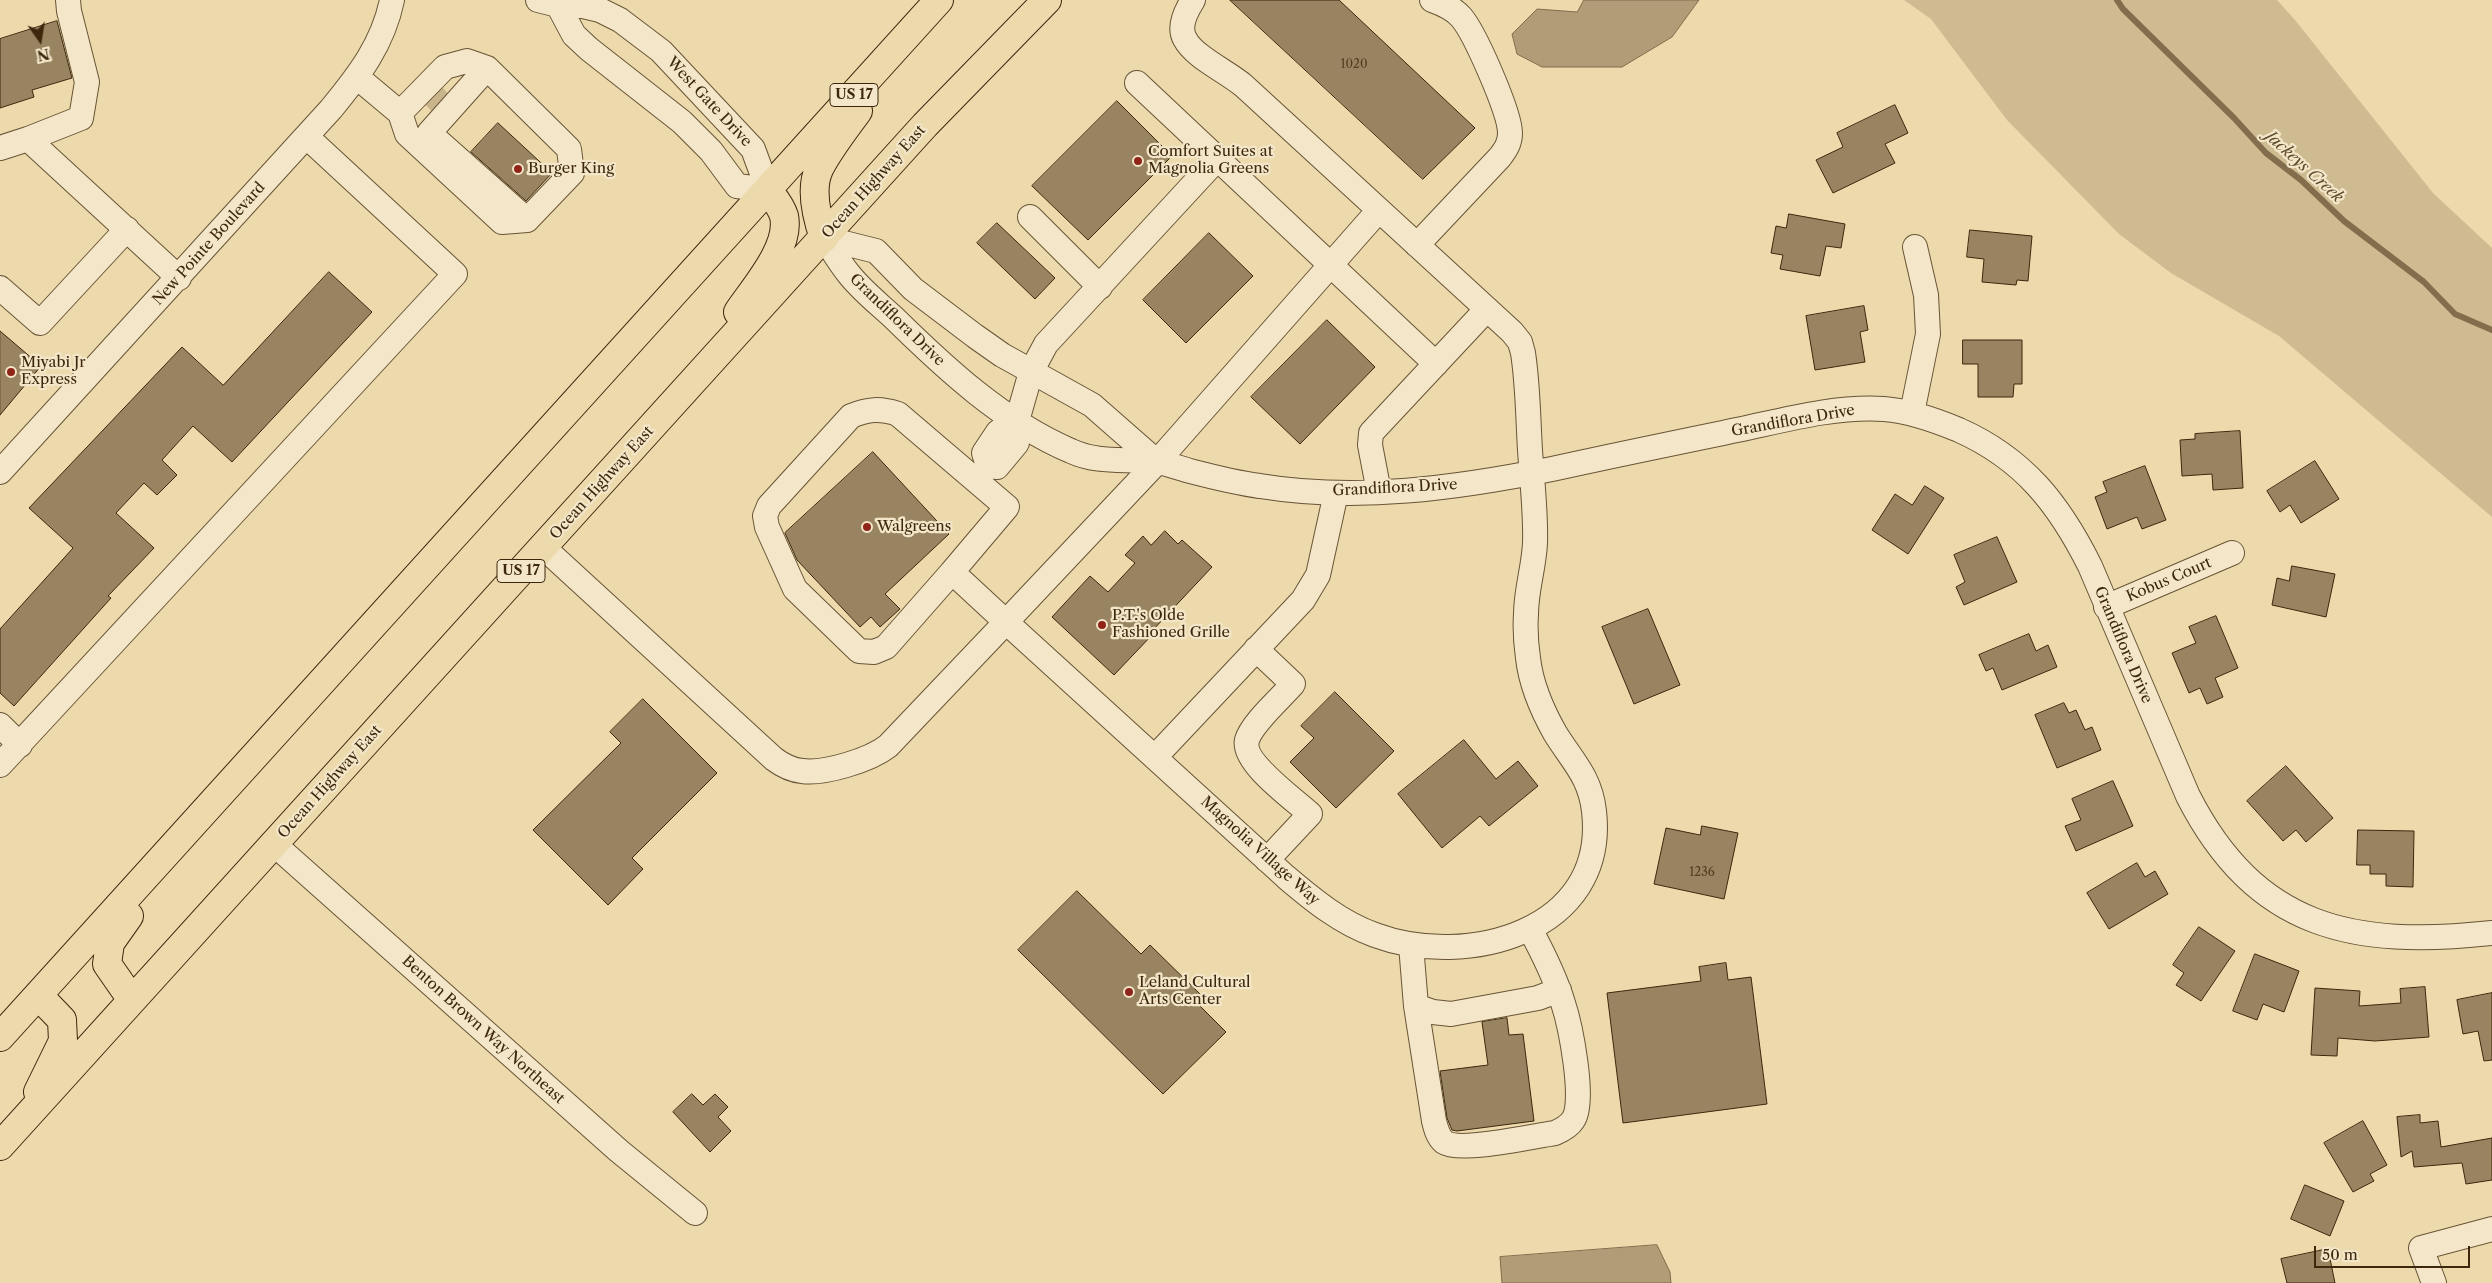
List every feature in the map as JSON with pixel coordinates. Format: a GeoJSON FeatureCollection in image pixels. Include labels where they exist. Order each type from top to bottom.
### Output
{"type":"FeatureCollection","features":[{"type":"Feature","properties":{"kind":"highway","name":"US 17"},"geometry":{"type":"LineString","coordinates":[[0,1037],[939,0]]}},
{"type":"Feature","properties":{"kind":"highway","name":"Ocean Highway East"},"geometry":{"type":"LineString","coordinates":[[0,1146],[925,125],[1047,0]]}},
{"type":"Feature","properties":{"kind":"highway"},"geometry":{"type":"LineString","coordinates":[[824,238],[817,217],[815,194],[818,170],[910,32]]}},
{"type":"Feature","properties":{"kind":"highway"},"geometry":{"type":"LineString","coordinates":[[672,406],[777,253],[785,230],[784,219],[781,208],[768,190]]}},
{"type":"Feature","properties":{"kind":"highway"},"geometry":{"type":"LineString","coordinates":[[132,1000],[107,964],[110,943],[198,819]]}},
{"type":"Feature","properties":{"kind":"highway"},"geometry":{"type":"LineString","coordinates":[[26,1118],[63,1040],[62,1020],[38,995]]}},
{"type":"Feature","properties":{"kind":"street"},"geometry":{"type":"LineString","coordinates":[[0,148],[81,118],[87,82],[69,11],[68,0]]}},
{"type":"Feature","properties":{"kind":"street","name":"New Pointe Boulevard"},"geometry":{"type":"LineString","coordinates":[[4,460],[179,278],[307,137],[357,77],[372,55],[384,29],[392,0]]}},
{"type":"Feature","properties":{"kind":"street","name":"Magnolia Village Way"},"geometry":{"type":"LineString","coordinates":[[952,572],[1309,897],[1342,920],[1374,935],[1411,944],[1431,947],[1468,946],[1492,942],[1530,929],[1550,916],[1577,887],[1593,848],[1594,812],[1587,782],[1546,716],[1538,699],[1528,659],[1526,613],[1535,540],[1523,353],[1520,342],[1512,332],[1232,76],[1200,54],[1185,40],[1182,30],[1184,18],[1193,0]]}},
{"type":"Feature","properties":{"kind":"street"},"geometry":{"type":"LineString","coordinates":[[1417,245],[1500,157],[1509,145],[1510,134],[1506,111],[1469,30],[1453,10],[1432,0]]}},
{"type":"Feature","properties":{"kind":"street","name":"West Gate Drive"},"geometry":{"type":"LineString","coordinates":[[552,2],[600,10],[620,20],[661,51],[753,149],[768,190],[737,186],[722,163],[689,128],[654,98],[589,50],[574,35],[552,2]]}},
{"type":"Feature","properties":{"kind":"street"},"geometry":{"type":"LineString","coordinates":[[357,77],[400,113],[407,134],[502,222],[527,220],[572,173],[569,149],[467,61],[445,67],[400,113]]}},
{"type":"Feature","properties":{"kind":"street"},"geometry":{"type":"LineString","coordinates":[[446,85],[456,80],[481,74]]}},
{"type":"Feature","properties":{"kind":"street"},"geometry":{"type":"LineString","coordinates":[[429,133],[481,74]]}},
{"type":"Feature","properties":{"kind":"street"},"geometry":{"type":"LineString","coordinates":[[1137,83],[1436,364]]}},
{"type":"Feature","properties":{"kind":"street"},"geometry":{"type":"LineString","coordinates":[[425,104],[419,120],[429,133],[527,220]]}},
{"type":"Feature","properties":{"kind":"street"},"geometry":{"type":"LineString","coordinates":[[0,766],[456,274],[307,137]]}},
{"type":"Feature","properties":{"kind":"street"},"geometry":{"type":"LineString","coordinates":[[28,139],[179,278]]}},
{"type":"Feature","properties":{"kind":"street"},"geometry":{"type":"LineString","coordinates":[[982,473],[997,467],[1017,442],[1017,421],[1031,372],[1046,344],[1217,159]]}},
{"type":"Feature","properties":{"kind":"street"},"geometry":{"type":"LineString","coordinates":[[543,547],[774,759],[788,768],[803,772],[860,761],[876,755],[888,746],[1157,462],[1379,210]]}},
{"type":"Feature","properties":{"kind":"street"},"geometry":{"type":"LineString","coordinates":[[1030,217],[1100,286]]}},
{"type":"Feature","properties":{"kind":"street"},"geometry":{"type":"LineString","coordinates":[[0,288],[40,324],[127,229]]}},
{"type":"Feature","properties":{"kind":"street","name":"Grandiflora Drive"},"geometry":{"type":"LineString","coordinates":[[824,238],[876,252],[914,289],[1002,355],[1092,405],[1157,462]]}},
{"type":"Feature","properties":{"kind":"street","name":"Grandiflora Drive"},"geometry":{"type":"LineString","coordinates":[[824,238],[849,275],[945,367],[1017,421],[1052,442],[1073,453],[1092,458],[1116,462],[1157,462],[1259,486],[1336,493],[1379,492],[1465,485],[1817,414],[1852,409],[1884,409],[1912,413],[1946,425],[1978,439],[2008,458],[2031,478],[2056,506],[2075,537],[2188,796],[2201,822],[2238,870],[2281,905],[2306,918],[2368,935],[2403,938],[2444,938],[2492,933]]}},
{"type":"Feature","properties":{"kind":"street"},"geometry":{"type":"LineString","coordinates":[[1912,413],[1928,334],[1926,294],[1915,246]]}},
{"type":"Feature","properties":{"kind":"street"},"geometry":{"type":"LineString","coordinates":[[1379,492],[1370,444],[1371,433],[1487,309]]}},
{"type":"Feature","properties":{"kind":"street"},"geometry":{"type":"LineString","coordinates":[[884,409],[898,414],[982,473],[1007,507],[952,572],[886,647],[874,652],[859,650],[795,589],[767,527],[765,516],[769,506],[851,416],[867,410],[884,409]]}},
{"type":"Feature","properties":{"kind":"street"},"geometry":{"type":"LineString","coordinates":[[1155,756],[1312,587],[1318,575],[1336,493]]}},
{"type":"Feature","properties":{"kind":"street","name":"Kobus Court"},"geometry":{"type":"LineString","coordinates":[[2106,607],[2232,553]]}},
{"type":"Feature","properties":{"kind":"street"},"geometry":{"type":"LineString","coordinates":[[1256,648],[1293,684],[1254,728],[1247,741],[1248,749],[1257,766],[1310,814],[1268,860]]}},
{"type":"Feature","properties":{"kind":"street"},"geometry":{"type":"LineString","coordinates":[[0,725],[20,744]]}},
{"type":"Feature","properties":{"kind":"street","name":"Benton Brown Way Northeast"},"geometry":{"type":"LineString","coordinates":[[274,844],[619,1151],[695,1213]]}},
{"type":"Feature","properties":{"kind":"street"},"geometry":{"type":"LineString","coordinates":[[1411,944],[1416,1006],[1434,1121],[1438,1136],[1450,1145],[1461,1147],[1555,1133],[1566,1127],[1574,1119],[1578,1109],[1579,1090],[1567,1016],[1551,970],[1530,929]]}},
{"type":"Feature","properties":{"kind":"street"},"geometry":{"type":"LineString","coordinates":[[1416,1006],[1433,1012],[1451,1014],[1538,998],[1558,990]]}},
{"type":"Feature","properties":{"kind":"street"},"geometry":{"type":"LineString","coordinates":[[2434,1283],[2421,1248],[2492,1229]]}},
{"type":"Feature","properties":{"kind":"shaded area"},"geometry":{"type":"Polygon","coordinates":[[[1584,0],[1699,0],[1672,37],[1622,67],[1542,67],[1517,54],[1512,34],[1537,9],[1577,12],[1584,0]]]}},
{"type":"Feature","properties":{"kind":"shaded area"},"geometry":{"type":"Polygon","coordinates":[[[1904,0],[2277,0],[2433,193],[2492,248],[2492,517],[2279,336],[2171,273],[2119,234],[2007,120],[1931,19],[1904,0]]]}},
{"type":"Feature","properties":{"kind":"shaded area"},"geometry":{"type":"Polygon","coordinates":[[[1657,1245],[1670,1272],[1671,1283],[1502,1283],[1500,1257],[1657,1245]]]}},
{"type":"Feature","properties":{"kind":"building"},"geometry":{"type":"Polygon","coordinates":[[[1230,0],[1339,0],[1475,128],[1423,179],[1230,0]]]}},
{"type":"Feature","properties":{"kind":"building"},"geometry":{"type":"Polygon","coordinates":[[[57,21],[72,78],[32,90],[34,97],[0,108],[0,39],[57,21]]]}},
{"type":"Feature","properties":{"kind":"building"},"geometry":{"type":"Polygon","coordinates":[[[1117,101],[1172,156],[1088,240],[1032,186],[1117,101]]]}},
{"type":"Feature","properties":{"kind":"building"},"geometry":{"type":"Polygon","coordinates":[[[1895,105],[1908,133],[1885,144],[1895,163],[1833,193],[1816,160],[1843,147],[1837,133],[1895,105]]]}},
{"type":"Feature","properties":{"kind":"building","name":"Burger King"},"geometry":{"type":"Polygon","coordinates":[[[498,123],[552,173],[526,201],[471,152],[498,123]]]}},
{"type":"Feature","properties":{"kind":"building"},"geometry":{"type":"Polygon","coordinates":[[[1789,214],[1845,224],[1841,248],[1826,246],[1820,276],[1780,269],[1783,255],[1771,253],[1776,226],[1786,228],[1789,214]]]}},
{"type":"Feature","properties":{"kind":"building"},"geometry":{"type":"Polygon","coordinates":[[[997,223],[1055,278],[1035,299],[977,243],[997,223]]]}},
{"type":"Feature","properties":{"kind":"building"},"geometry":{"type":"Polygon","coordinates":[[[1970,230],[2032,236],[2028,281],[2017,280],[2016,285],[1982,282],[1984,259],[1967,257],[1970,230]]]}},
{"type":"Feature","properties":{"kind":"building"},"geometry":{"type":"Polygon","coordinates":[[[1209,233],[1253,276],[1186,343],[1143,300],[1209,233]]]}},
{"type":"Feature","properties":{"kind":"building"},"geometry":{"type":"Polygon","coordinates":[[[329,272],[372,312],[232,462],[193,426],[162,460],[177,475],[157,495],[144,483],[116,513],[154,548],[108,596],[111,598],[14,706],[0,693],[0,629],[73,548],[29,508],[182,347],[223,385],[329,272]]]}},
{"type":"Feature","properties":{"kind":"building"},"geometry":{"type":"Polygon","coordinates":[[[1864,306],[1868,330],[1860,332],[1865,362],[1815,370],[1806,316],[1864,306]]]}},
{"type":"Feature","properties":{"kind":"building"},"geometry":{"type":"Polygon","coordinates":[[[1327,320],[1375,367],[1300,444],[1251,397],[1327,320]]]}},
{"type":"Feature","properties":{"kind":"building"},"geometry":{"type":"Polygon","coordinates":[[[0,331],[41,366],[0,415],[0,331]]]}},
{"type":"Feature","properties":{"kind":"building"},"geometry":{"type":"Polygon","coordinates":[[[1963,340],[2022,340],[2022,384],[2014,384],[2013,397],[1978,397],[1978,364],[1963,364],[1963,340]]]}},
{"type":"Feature","properties":{"kind":"building"},"geometry":{"type":"Polygon","coordinates":[[[2240,431],[2243,488],[2213,490],[2212,474],[2182,476],[2180,440],[2195,439],[2195,434],[2240,431]]]}},
{"type":"Feature","properties":{"kind":"building"},"geometry":{"type":"Polygon","coordinates":[[[873,452],[949,534],[885,594],[900,609],[880,627],[871,617],[860,627],[797,560],[785,533],[873,452]]]}},
{"type":"Feature","properties":{"kind":"building"},"geometry":{"type":"Polygon","coordinates":[[[2315,461],[2339,499],[2301,523],[2290,505],[2280,512],[2267,491],[2315,461]]]}},
{"type":"Feature","properties":{"kind":"building"},"geometry":{"type":"Polygon","coordinates":[[[2145,466],[2166,520],[2142,529],[2137,517],[2107,529],[2095,497],[2107,492],[2103,482],[2145,466]]]}},
{"type":"Feature","properties":{"kind":"building"},"geometry":{"type":"Polygon","coordinates":[[[1925,486],[1944,498],[1908,554],[1872,530],[1895,494],[1912,505],[1925,486]]]}},
{"type":"Feature","properties":{"kind":"building"},"geometry":{"type":"Polygon","coordinates":[[[1165,531],[1178,544],[1182,540],[1212,567],[1114,675],[1052,617],[1090,576],[1108,592],[1135,563],[1125,555],[1143,536],[1151,545],[1165,531]]]}},
{"type":"Feature","properties":{"kind":"building"},"geometry":{"type":"Polygon","coordinates":[[[1997,537],[2017,582],[1964,605],[1956,587],[1965,582],[1954,555],[1997,537]]]}},
{"type":"Feature","properties":{"kind":"building"},"geometry":{"type":"Polygon","coordinates":[[[2292,566],[2335,574],[2326,617],[2272,605],[2277,578],[2289,581],[2292,566]]]}},
{"type":"Feature","properties":{"kind":"building"},"geometry":{"type":"Polygon","coordinates":[[[1648,609],[1680,685],[1634,704],[1602,627],[1648,609]]]}},
{"type":"Feature","properties":{"kind":"building"},"geometry":{"type":"Polygon","coordinates":[[[2216,616],[2238,668],[2215,678],[2223,697],[2207,704],[2200,688],[2189,693],[2172,653],[2196,643],[2189,627],[2216,616]]]}},
{"type":"Feature","properties":{"kind":"building"},"geometry":{"type":"Polygon","coordinates":[[[2029,634],[2036,651],[2048,645],[2057,667],[2002,690],[1993,668],[1986,671],[1979,655],[2029,634]]]}},
{"type":"Feature","properties":{"kind":"building"},"geometry":{"type":"Polygon","coordinates":[[[1335,692],[1394,751],[1336,808],[1290,762],[1314,738],[1301,726],[1335,692]]]}},
{"type":"Feature","properties":{"kind":"building"},"geometry":{"type":"Polygon","coordinates":[[[643,699],[717,773],[632,858],[643,869],[608,905],[533,830],[621,743],[610,732],[643,699]]]}},
{"type":"Feature","properties":{"kind":"building"},"geometry":{"type":"Polygon","coordinates":[[[2064,703],[2069,713],[2076,710],[2085,730],[2092,727],[2101,750],[2057,768],[2035,715],[2064,703]]]}},
{"type":"Feature","properties":{"kind":"building"},"geometry":{"type":"Polygon","coordinates":[[[1464,740],[1496,779],[1518,761],[1538,786],[1489,826],[1480,816],[1442,848],[1398,794],[1464,740]]]}},
{"type":"Feature","properties":{"kind":"building"},"geometry":{"type":"Polygon","coordinates":[[[2286,766],[2333,818],[2306,842],[2296,830],[2283,841],[2247,801],[2286,766]]]}},
{"type":"Feature","properties":{"kind":"building"},"geometry":{"type":"Polygon","coordinates":[[[2113,781],[2133,826],[2076,851],[2065,826],[2081,820],[2072,799],[2113,781]]]}},
{"type":"Feature","properties":{"kind":"building"},"geometry":{"type":"Polygon","coordinates":[[[1702,826],[1738,833],[1724,899],[1654,884],[1666,828],[1700,835],[1702,826]]]}},
{"type":"Feature","properties":{"kind":"building"},"geometry":{"type":"Polygon","coordinates":[[[2358,830],[2414,831],[2413,887],[2386,886],[2386,874],[2370,874],[2370,865],[2357,865],[2358,830]]]}},
{"type":"Feature","properties":{"kind":"building"},"geometry":{"type":"Polygon","coordinates":[[[2137,863],[2145,877],[2155,871],[2168,894],[2109,929],[2087,893],[2137,863]]]}},
{"type":"Feature","properties":{"kind":"building","name":"Leland Cultural Arts Center"},"geometry":{"type":"Polygon","coordinates":[[[1077,891],[1141,954],[1150,945],[1203,997],[1197,1003],[1226,1032],[1163,1094],[1018,950],[1077,891]]]}},
{"type":"Feature","properties":{"kind":"building"},"geometry":{"type":"Polygon","coordinates":[[[2199,927],[2235,951],[2201,1001],[2176,985],[2184,973],[2173,965],[2199,927]]]}},
{"type":"Feature","properties":{"kind":"building"},"geometry":{"type":"Polygon","coordinates":[[[2255,954],[2299,971],[2284,1012],[2263,1004],[2257,1020],[2233,1011],[2255,954]]]}},
{"type":"Feature","properties":{"kind":"building"},"geometry":{"type":"Polygon","coordinates":[[[1726,963],[1728,980],[1751,977],[1767,1104],[1623,1123],[1607,993],[1701,981],[1699,967],[1726,963]]]}},
{"type":"Feature","properties":{"kind":"building"},"geometry":{"type":"Polygon","coordinates":[[[2425,987],[2429,1037],[2375,1041],[2338,1038],[2337,1056],[2311,1055],[2315,988],[2360,991],[2359,1006],[2401,1003],[2400,989],[2425,987]]]}},
{"type":"Feature","properties":{"kind":"building"},"geometry":{"type":"Polygon","coordinates":[[[2492,993],[2492,1060],[2484,1061],[2478,1031],[2463,1034],[2457,1000],[2492,993]]]}},
{"type":"Feature","properties":{"kind":"building"},"geometry":{"type":"Polygon","coordinates":[[[1507,1018],[1509,1035],[1523,1034],[1534,1121],[1457,1131],[1452,1130],[1447,1118],[1440,1071],[1488,1065],[1482,1022],[1507,1018]]]}},
{"type":"Feature","properties":{"kind":"building"},"geometry":{"type":"Polygon","coordinates":[[[692,1094],[703,1105],[715,1094],[728,1107],[718,1117],[731,1131],[710,1152],[673,1112],[692,1094]]]}},
{"type":"Feature","properties":{"kind":"building"},"geometry":{"type":"Polygon","coordinates":[[[2420,1115],[2420,1123],[2438,1121],[2441,1147],[2492,1138],[2492,1180],[2466,1184],[2462,1163],[2414,1167],[2412,1151],[2401,1157],[2397,1117],[2420,1115]]]}},
{"type":"Feature","properties":{"kind":"building"},"geometry":{"type":"Polygon","coordinates":[[[2363,1121],[2387,1165],[2370,1174],[2374,1181],[2353,1192],[2324,1143],[2363,1121]]]}},
{"type":"Feature","properties":{"kind":"building"},"geometry":{"type":"Polygon","coordinates":[[[2305,1185],[2344,1201],[2330,1236],[2291,1219],[2305,1185]]]}},
{"type":"Feature","properties":{"kind":"building"},"geometry":{"type":"Polygon","coordinates":[[[2328,1249],[2335,1283],[2287,1283],[2281,1259],[2328,1249]]]}},
{"type":"Feature","properties":{"kind":"waterway","name":"Jackeys Creek"},"geometry":{"type":"LineString","coordinates":[[2117,0],[2123,9],[2234,118],[2266,153],[2301,180],[2344,221],[2424,282],[2455,314],[2492,330]]}},
{"type":"Feature","properties":{"kind":"tunnel"},"geometry":{"type":"LineString","coordinates":[[425,104],[446,85]]}},
{"type":"Feature","properties":{"kind":"place","name":"Comfort Suites at Magnolia Greens"},"geometry":{"type":"Point","coordinates":[1138,161]}},
{"type":"Feature","properties":{"kind":"place","name":"Burger King"},"geometry":{"type":"Point","coordinates":[518,169]}},
{"type":"Feature","properties":{"kind":"place","name":"Miyabi Jr Express"},"geometry":{"type":"Point","coordinates":[11,372]}},
{"type":"Feature","properties":{"kind":"place","name":"Walgreens"},"geometry":{"type":"Point","coordinates":[867,527]}},
{"type":"Feature","properties":{"kind":"place","name":"P.T.'s Olde Fashioned Grille"},"geometry":{"type":"Point","coordinates":[1102,625]}},
{"type":"Feature","properties":{"kind":"place","name":"Leland Cultural Arts Center"},"geometry":{"type":"Point","coordinates":[1129,992]}}]}
